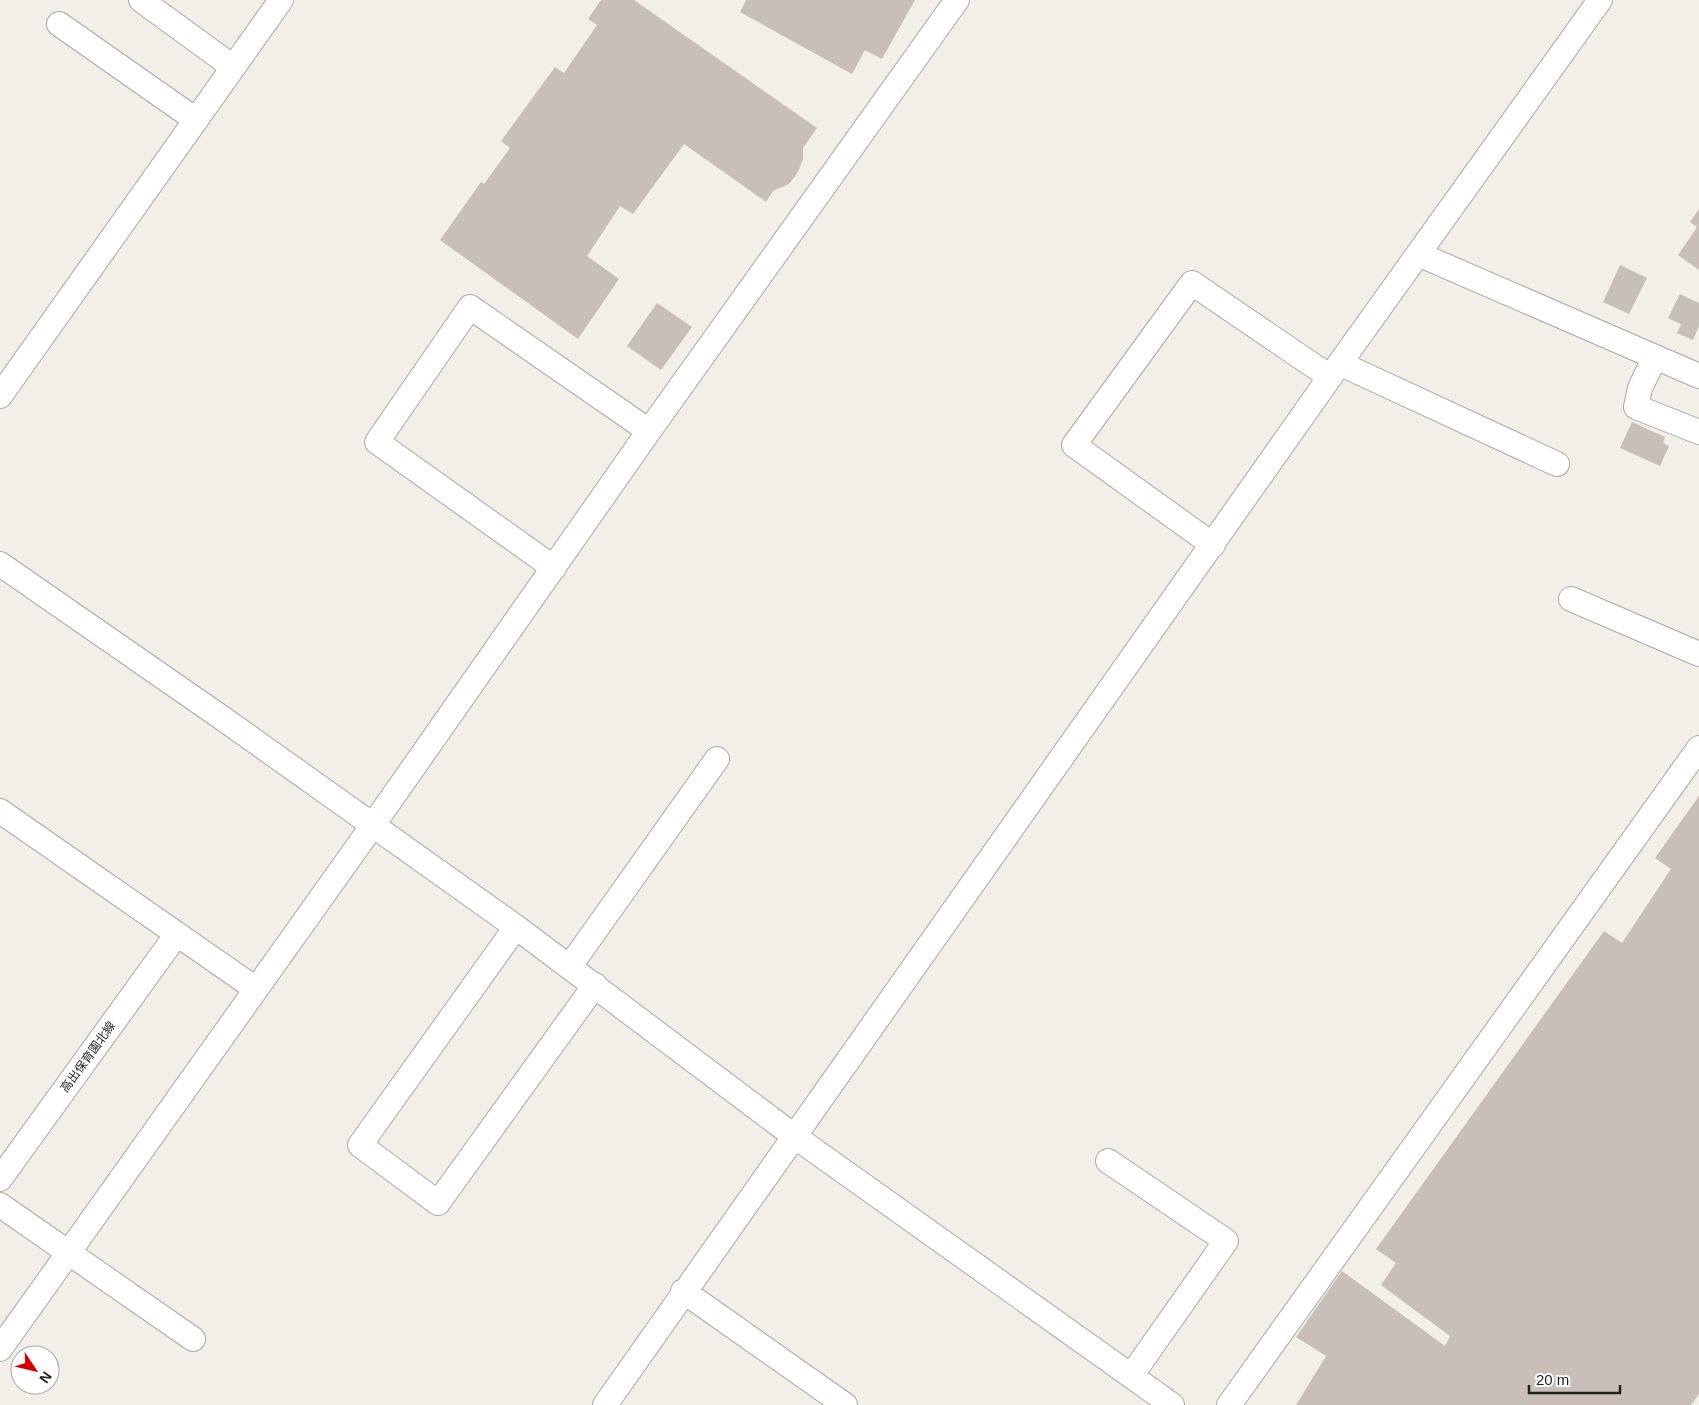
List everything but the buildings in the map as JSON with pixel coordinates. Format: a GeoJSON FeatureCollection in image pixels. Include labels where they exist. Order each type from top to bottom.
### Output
{"type":"FeatureCollection","features":[{"type":"Feature","properties":{"kind":"street"},"geometry":{"type":"LineString","coordinates":[[141,0],[233,67]]}},
{"type":"Feature","properties":{"kind":"street"},"geometry":{"type":"LineString","coordinates":[[0,396],[281,0]]}},
{"type":"Feature","properties":{"kind":"street"},"geometry":{"type":"LineString","coordinates":[[0,1349],[373,825],[649,431],[957,0]]}},
{"type":"Feature","properties":{"kind":"street"},"geometry":{"type":"LineString","coordinates":[[604,1405],[1418,254],[1600,0]]}},
{"type":"Feature","properties":{"kind":"street"},"geometry":{"type":"LineString","coordinates":[[59,24],[196,120]]}},
{"type":"Feature","properties":{"kind":"street"},"geometry":{"type":"LineString","coordinates":[[1418,254],[1699,376]]}},
{"type":"Feature","properties":{"kind":"street"},"geometry":{"type":"LineString","coordinates":[[1213,545],[1074,445],[1192,283],[1336,370],[1557,464]]}},
{"type":"Feature","properties":{"kind":"street"},"geometry":{"type":"LineString","coordinates":[[554,568],[377,442],[464,315],[470,307],[649,431]]}},
{"type":"Feature","properties":{"kind":"street"},"geometry":{"type":"LineString","coordinates":[[1655,357],[1640,388],[1636,407],[1699,432]]}},
{"type":"Feature","properties":{"kind":"street"},"geometry":{"type":"LineString","coordinates":[[0,564],[516,927],[794,1136],[1172,1405]]}},
{"type":"Feature","properties":{"kind":"street"},"geometry":{"type":"LineString","coordinates":[[1571,599],[1699,654]]}},
{"type":"Feature","properties":{"kind":"street"},"geometry":{"type":"LineString","coordinates":[[1229,1405],[1699,748]]}},
{"type":"Feature","properties":{"kind":"street"},"geometry":{"type":"LineString","coordinates":[[570,966],[717,759]]}},
{"type":"Feature","properties":{"kind":"street"},"geometry":{"type":"LineString","coordinates":[[0,811],[256,989]]}},
{"type":"Feature","properties":{"kind":"street"},"geometry":{"type":"LineString","coordinates":[[516,927],[360,1145],[383,1162],[438,1202],[595,985]]}},
{"type":"Feature","properties":{"kind":"street","name":"高出保育園北線"},"geometry":{"type":"LineString","coordinates":[[0,1179],[177,934]]}},
{"type":"Feature","properties":{"kind":"street"},"geometry":{"type":"LineString","coordinates":[[1108,1161],[1226,1241],[1132,1376]]}},
{"type":"Feature","properties":{"kind":"street"},"geometry":{"type":"LineString","coordinates":[[0,1205],[193,1339]]}},
{"type":"Feature","properties":{"kind":"street"},"geometry":{"type":"LineString","coordinates":[[683,1291],[845,1405]]}}]}
